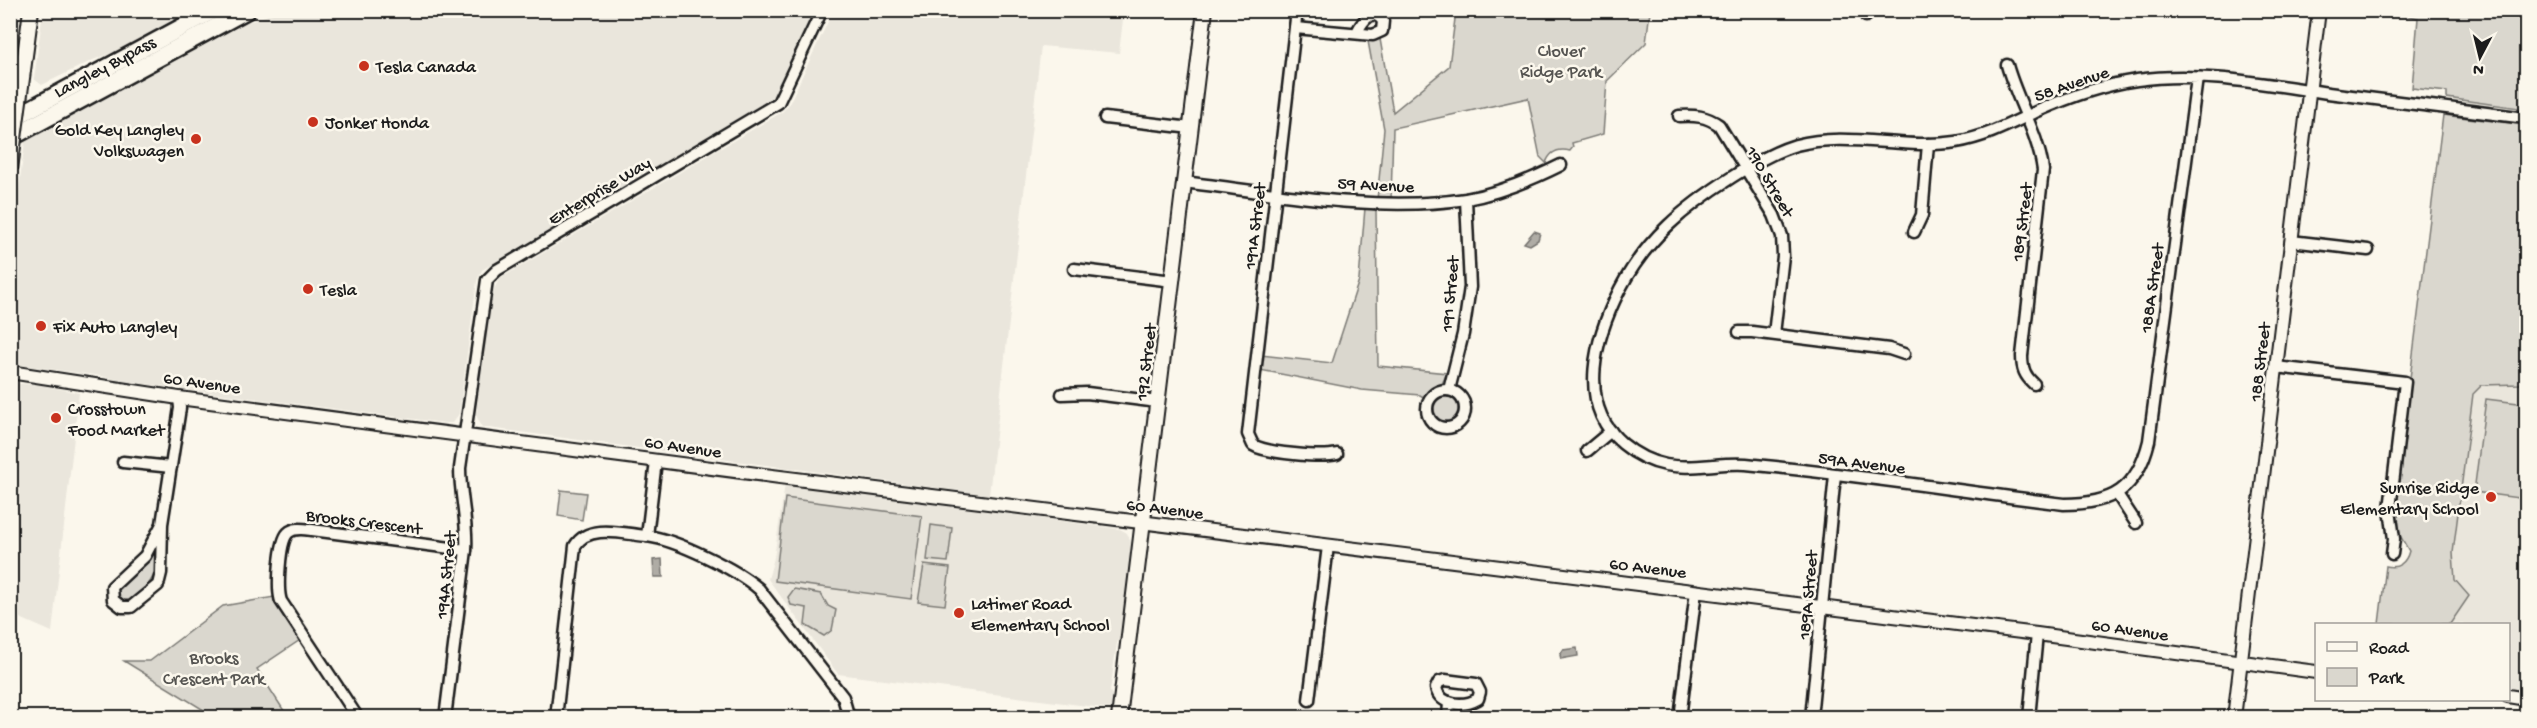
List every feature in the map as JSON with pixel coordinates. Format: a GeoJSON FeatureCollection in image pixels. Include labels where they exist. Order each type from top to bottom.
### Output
{"type":"FeatureCollection","features":[{"type":"Feature","properties":{"kind":"highway","name":"Langley Bypass"},"geometry":{"type":"LineString","coordinates":[[10,120],[213,10]]}},
{"type":"Feature","properties":{"kind":"highway","name":"Langley Bypass"},"geometry":{"type":"LineString","coordinates":[[10,138],[248,10]]}},
{"type":"Feature","properties":{"kind":"main road"},"geometry":{"type":"LineString","coordinates":[[10,79],[19,10]]}},
{"type":"Feature","properties":{"kind":"main road"},"geometry":{"type":"LineString","coordinates":[[10,169],[31,10]]}},
{"type":"Feature","properties":{"kind":"main road","name":"192 Street"},"geometry":{"type":"LineString","coordinates":[[1119,717],[1204,10]]}},
{"type":"Feature","properties":{"kind":"street","name":"Enterprise Way"},"geometry":{"type":"LineString","coordinates":[[464,435],[487,280],[497,270],[778,102],[822,10]]}},
{"type":"Feature","properties":{"kind":"street","name":"191A Street"},"geometry":{"type":"LineString","coordinates":[[1297,10],[1248,434],[1253,445],[1263,449],[1314,455],[1336,454]]}},
{"type":"Feature","properties":{"kind":"street","name":"188 Street"},"geometry":{"type":"LineString","coordinates":[[2234,717],[2319,10]]}},
{"type":"Feature","properties":{"kind":"street"},"geometry":{"type":"LineString","coordinates":[[1295,28],[1348,34],[1357,32]]}},
{"type":"Feature","properties":{"kind":"street","name":"189 Street"},"geometry":{"type":"LineString","coordinates":[[2007,65],[2014,91],[2027,116],[2039,148],[2043,170],[2022,356],[2022,367],[2034,384]]}},
{"type":"Feature","properties":{"kind":"street","name":"58 Avenue"},"geometry":{"type":"LineString","coordinates":[[1611,431],[1597,403],[1594,367],[1602,331],[1622,287],[1640,257],[1684,209],[1746,168],[1776,152],[1810,142],[1845,140],[1928,144],[1973,139],[1993,133],[2087,91],[2113,84],[2164,77],[2197,78],[2309,90],[2526,118]]}},
{"type":"Feature","properties":{"kind":"street","name":"188A Street"},"geometry":{"type":"LineString","coordinates":[[2117,494],[2134,476],[2144,459],[2149,441],[2197,78]]}},
{"type":"Feature","properties":{"kind":"street","name":"190 Street"},"geometry":{"type":"LineString","coordinates":[[1679,116],[1698,115],[1710,119],[1719,126],[1774,215],[1782,236],[1783,256],[1774,334]]}},
{"type":"Feature","properties":{"kind":"street"},"geometry":{"type":"LineString","coordinates":[[1105,118],[1191,128]]}},
{"type":"Feature","properties":{"kind":"street"},"geometry":{"type":"LineString","coordinates":[[1914,232],[1922,215],[1928,144]]}},
{"type":"Feature","properties":{"kind":"street","name":"59 Avenue"},"geometry":{"type":"LineString","coordinates":[[1184,182],[1399,205],[1466,199],[1506,188],[1561,165]]}},
{"type":"Feature","properties":{"kind":"street","name":"191 Street"},"geometry":{"type":"LineString","coordinates":[[1449,390],[1463,334],[1470,287],[1466,199]]}},
{"type":"Feature","properties":{"kind":"street"},"geometry":{"type":"LineString","coordinates":[[2291,241],[2368,250]]}},
{"type":"Feature","properties":{"kind":"street"},"geometry":{"type":"LineString","coordinates":[[1074,269],[1173,281]]}},
{"type":"Feature","properties":{"kind":"street"},"geometry":{"type":"LineString","coordinates":[[1739,332],[1774,334],[1889,349],[1904,354]]}},
{"type":"Feature","properties":{"kind":"street"},"geometry":{"type":"LineString","coordinates":[[2276,366],[2405,382],[2390,509],[2394,539],[2392,554]]}},
{"type":"Feature","properties":{"kind":"street","name":"60 Avenue"},"geometry":{"type":"LineString","coordinates":[[10,372],[179,398],[656,461],[1144,524],[2037,634],[2315,672]]}},
{"type":"Feature","properties":{"kind":"street"},"geometry":{"type":"LineString","coordinates":[[1062,394],[1087,393],[1158,402]]}},
{"type":"Feature","properties":{"kind":"street"},"geometry":{"type":"LineString","coordinates":[[162,524],[145,555],[112,587],[113,600],[122,607],[134,606],[158,585],[161,573],[162,524],[180,408],[179,398]]}},
{"type":"Feature","properties":{"kind":"street"},"geometry":{"type":"LineString","coordinates":[[1587,451],[1611,431]]}},
{"type":"Feature","properties":{"kind":"street","name":"59A Avenue"},"geometry":{"type":"LineString","coordinates":[[1611,431],[1628,447],[1661,464],[1685,466],[1743,464],[2064,504],[2099,501],[2117,494]]}},
{"type":"Feature","properties":{"kind":"street","name":"194A Street"},"geometry":{"type":"LineString","coordinates":[[445,717],[468,528],[460,492],[464,435]]}},
{"type":"Feature","properties":{"kind":"street"},"geometry":{"type":"LineString","coordinates":[[647,536],[656,461]]}},
{"type":"Feature","properties":{"kind":"street"},"geometry":{"type":"LineString","coordinates":[[123,462],[171,467]]}},
{"type":"Feature","properties":{"kind":"street","name":"189A Street"},"geometry":{"type":"LineString","coordinates":[[1811,717],[1835,475]]}},
{"type":"Feature","properties":{"kind":"street"},"geometry":{"type":"LineString","coordinates":[[2117,494],[2136,523]]}},
{"type":"Feature","properties":{"kind":"street","name":"Brooks Crescent"},"geometry":{"type":"LineString","coordinates":[[358,717],[281,601],[278,586],[284,541],[288,533],[297,529],[312,530],[466,550]]}},
{"type":"Feature","properties":{"kind":"street"},"geometry":{"type":"LineString","coordinates":[[556,717],[575,546],[579,539],[587,534],[599,532],[647,536],[674,542],[742,576],[759,589],[843,697],[849,717]]}},
{"type":"Feature","properties":{"kind":"street"},"geometry":{"type":"LineString","coordinates":[[1308,700],[1328,546]]}},
{"type":"Feature","properties":{"kind":"street"},"geometry":{"type":"LineString","coordinates":[[1680,717],[1696,591]]}},
{"type":"Feature","properties":{"kind":"street"},"geometry":{"type":"LineString","coordinates":[[2029,717],[2037,634]]}},
{"type":"Feature","properties":{"kind":"street"},"geometry":{"type":"LineString","coordinates":[[2510,696],[2526,699]]}},
{"type":"Feature","properties":{"kind":"street"},"geometry":{"type":"LineString","coordinates":[[1448,717],[1449,702]]}},
{"type":"Feature","properties":{"kind":"shaded area"},"geometry":{"type":"Polygon","coordinates":[[[43,10],[186,11],[159,30],[42,85],[34,79],[43,10]]]}},
{"type":"Feature","properties":{"kind":"shaded area"},"geometry":{"type":"Polygon","coordinates":[[[815,10],[783,79],[773,96],[765,103],[482,270],[477,281],[459,414],[452,423],[121,381],[101,376],[11,364],[11,245],[25,142],[246,23],[279,11],[815,10]]]}},
{"type":"Feature","properties":{"kind":"shaded area"},"geometry":{"type":"Polygon","coordinates":[[[833,11],[1124,11],[1119,53],[1041,46],[989,495],[482,427],[476,415],[490,298],[499,279],[782,112],[789,104],[833,11]]]}},
{"type":"Feature","properties":{"kind":"shaded area"},"geometry":{"type":"Polygon","coordinates":[[[1534,231],[1540,233],[1538,240],[1530,245],[1524,243],[1534,231]]]}},
{"type":"Feature","properties":{"kind":"shaded area","name":"Sunrise Ridge Elementary School"},"geometry":{"type":"Polygon","coordinates":[[[2473,363],[2526,370],[2526,691],[2510,689],[2510,623],[2440,623],[2473,363]]]}},
{"type":"Feature","properties":{"kind":"shaded area"},"geometry":{"type":"Polygon","coordinates":[[[10,383],[42,385],[79,393],[52,632],[11,614],[10,383]]]}},
{"type":"Feature","properties":{"kind":"shaded area","name":"Latimer Road Elementary School"},"geometry":{"type":"Polygon","coordinates":[[[785,484],[1120,529],[1127,533],[1131,543],[1124,630],[1117,643],[1110,691],[1113,698],[1111,709],[838,674],[768,579],[774,558],[785,484]]]}},
{"type":"Feature","properties":{"kind":"shaded area"},"geometry":{"type":"Polygon","coordinates":[[[662,559],[663,577],[654,577],[653,560],[662,559]]]}},
{"type":"Feature","properties":{"kind":"shaded area"},"geometry":{"type":"Polygon","coordinates":[[[1577,648],[1578,656],[1561,659],[1560,655],[1563,650],[1577,648]]]}},
{"type":"Feature","properties":{"kind":"green space"},"geometry":{"type":"Polygon","coordinates":[[[2383,10],[2526,11],[2526,109],[2447,98],[2447,92],[2412,88],[2418,18],[2383,10]]]}},
{"type":"Feature","properties":{"kind":"green space","name":"Clover Ridge Park"},"geometry":{"type":"Polygon","coordinates":[[[1456,11],[1650,11],[1646,43],[1607,81],[1603,134],[1572,143],[1573,147],[1570,151],[1555,152],[1546,163],[1540,157],[1528,98],[1393,128],[1391,201],[1377,200],[1384,129],[1368,41],[1380,39],[1393,112],[1449,66],[1456,11]]]}},
{"type":"Feature","properties":{"kind":"green space"},"geometry":{"type":"Polygon","coordinates":[[[2443,115],[2526,125],[2526,377],[2520,384],[2482,385],[2473,394],[2453,553],[2455,580],[2469,596],[2451,623],[2379,623],[2386,566],[2394,567],[2401,564],[2409,551],[2398,532],[2394,506],[2443,115]]]}},
{"type":"Feature","properties":{"kind":"green space"},"geometry":{"type":"Polygon","coordinates":[[[1365,208],[1376,210],[1378,366],[1447,373],[1441,386],[1427,399],[1420,395],[1362,390],[1260,370],[1261,355],[1332,363],[1359,280],[1365,208]]]}},
{"type":"Feature","properties":{"kind":"green space"},"geometry":{"type":"Polygon","coordinates":[[[1446,397],[1455,400],[1458,409],[1455,418],[1446,421],[1437,418],[1434,409],[1437,400],[1446,397]]]}},
{"type":"Feature","properties":{"kind":"green space"},"geometry":{"type":"Polygon","coordinates":[[[2486,399],[2526,404],[2526,499],[2474,492],[2486,399]]]}},
{"type":"Feature","properties":{"kind":"green space"},"geometry":{"type":"Polygon","coordinates":[[[561,490],[586,493],[582,520],[558,516],[561,490]]]}},
{"type":"Feature","properties":{"kind":"green space"},"geometry":{"type":"Polygon","coordinates":[[[785,498],[922,516],[911,599],[775,581],[785,498]]]}},
{"type":"Feature","properties":{"kind":"green space"},"geometry":{"type":"Polygon","coordinates":[[[931,525],[952,528],[948,562],[927,560],[931,525]]]}},
{"type":"Feature","properties":{"kind":"green space"},"geometry":{"type":"Polygon","coordinates":[[[157,541],[156,569],[150,583],[131,602],[118,600],[116,589],[119,584],[144,565],[157,541]]]}},
{"type":"Feature","properties":{"kind":"green space"},"geometry":{"type":"Polygon","coordinates":[[[924,565],[950,568],[945,605],[918,602],[924,565]]]}},
{"type":"Feature","properties":{"kind":"green space"},"geometry":{"type":"Polygon","coordinates":[[[794,589],[821,594],[828,606],[836,610],[832,630],[824,636],[805,625],[807,608],[791,605],[788,597],[794,589]]]}},
{"type":"Feature","properties":{"kind":"green space","name":"Brooks Crescent Park"},"geometry":{"type":"Polygon","coordinates":[[[274,597],[277,606],[300,640],[257,669],[288,717],[215,717],[124,661],[150,661],[223,606],[274,597]]]}},
{"type":"Feature","properties":{"kind":"place","name":"Tesla Canada"},"geometry":{"type":"Point","coordinates":[364,66]}},
{"type":"Feature","properties":{"kind":"place","name":"Jonker Honda"},"geometry":{"type":"Point","coordinates":[313,122]}},
{"type":"Feature","properties":{"kind":"place","name":"Gold Key Langley Volkswagen"},"geometry":{"type":"Point","coordinates":[196,139]}},
{"type":"Feature","properties":{"kind":"place","name":"Tesla"},"geometry":{"type":"Point","coordinates":[308,289]}},
{"type":"Feature","properties":{"kind":"place","name":"Fix Auto Langley"},"geometry":{"type":"Point","coordinates":[41,326]}},
{"type":"Feature","properties":{"kind":"place","name":"Crosstown Food Market"},"geometry":{"type":"Point","coordinates":[56,418]}},
{"type":"Feature","properties":{"kind":"place","name":"Sunrise Ridge Elementary School"},"geometry":{"type":"Point","coordinates":[2491,497]}},
{"type":"Feature","properties":{"kind":"place","name":"Latimer Road Elementary School"},"geometry":{"type":"Point","coordinates":[959,613]}}]}
